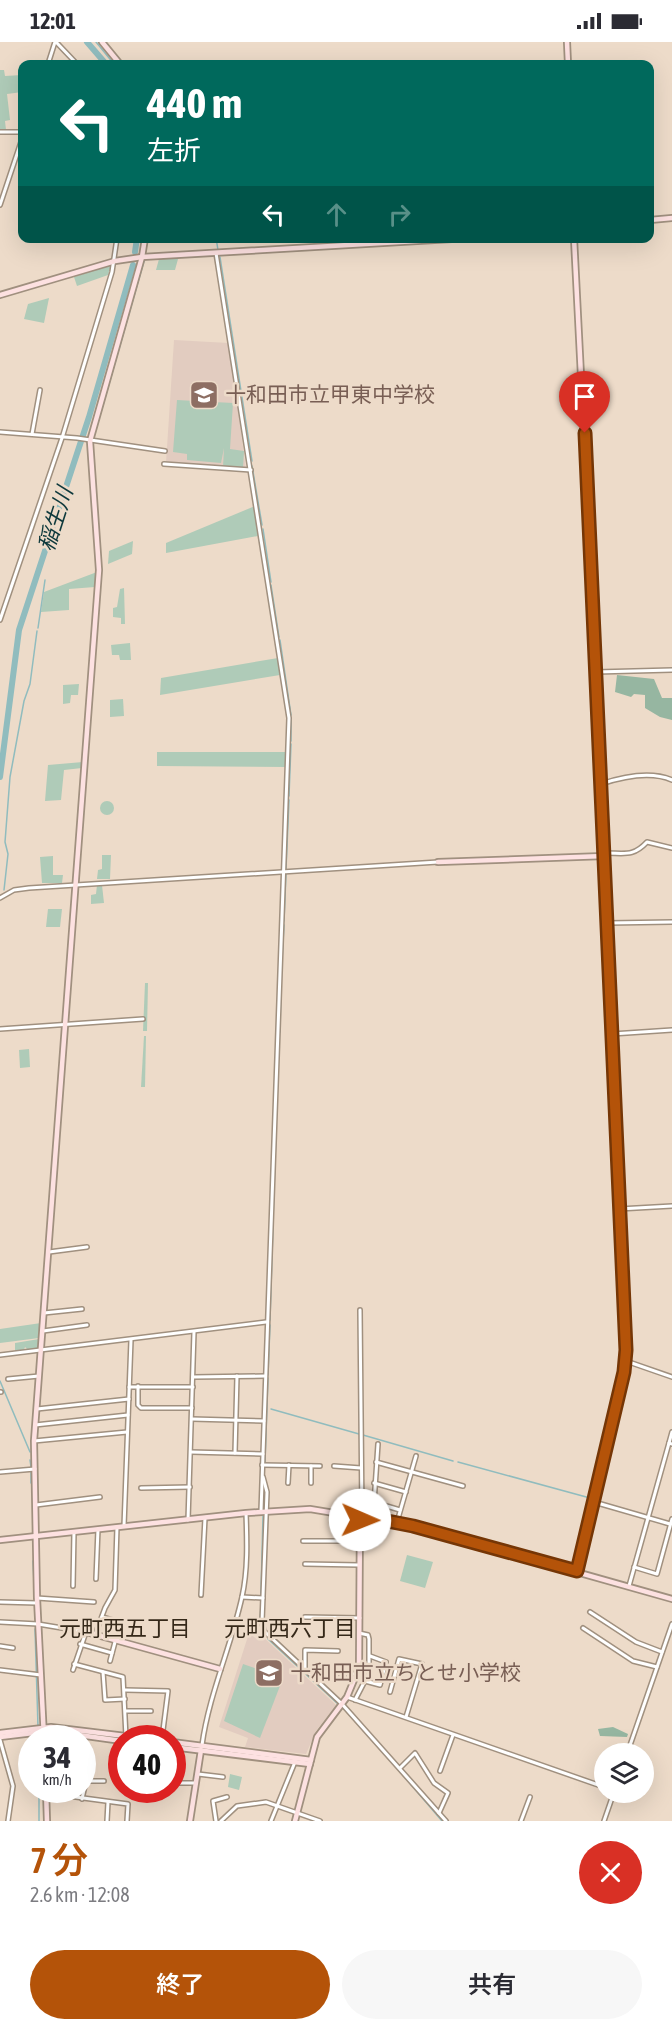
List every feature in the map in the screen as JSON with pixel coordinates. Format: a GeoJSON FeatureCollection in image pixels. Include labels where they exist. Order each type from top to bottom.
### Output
{"type":"FeatureCollection","features":[{"type":"Feature","properties":{"kind":"street"},"geometry":{"type":"LineString","coordinates":[[49,60],[56,42],[73,60]]}},
{"type":"Feature","properties":{"kind":"street"},"geometry":{"type":"LineString","coordinates":[[102,42],[117,60]]}},
{"type":"Feature","properties":{"kind":"street"},"geometry":{"type":"LineString","coordinates":[[567,42],[568,60]]}},
{"type":"Feature","properties":{"kind":"street"},"geometry":{"type":"LineString","coordinates":[[0,132],[18,132]]}},
{"type":"Feature","properties":{"kind":"street"},"geometry":{"type":"LineString","coordinates":[[0,205],[18,151]]}},
{"type":"Feature","properties":{"kind":"street"},"geometry":{"type":"LineString","coordinates":[[654,220],[672,218]]}},
{"type":"Feature","properties":{"kind":"street"},"geometry":{"type":"LineString","coordinates":[[0,620],[62,438],[115,261],[117,243]]}},
{"type":"Feature","properties":{"kind":"street"},"geometry":{"type":"LineString","coordinates":[[44,1725],[37,1600],[34,1441],[100,553],[87,441],[144,243]]}},
{"type":"Feature","properties":{"kind":"street"},"geometry":{"type":"LineString","coordinates":[[0,295],[115,261],[142,256],[385,243]]}},
{"type":"Feature","properties":{"kind":"street"},"geometry":{"type":"LineString","coordinates":[[574,243],[608,923],[626,1361],[577,1571]]}},
{"type":"Feature","properties":{"kind":"street"},"geometry":{"type":"LineString","coordinates":[[216,253],[289,718],[262,1454],[262,1622],[266,1634],[342,1704],[446,1821]]}},
{"type":"Feature","properties":{"kind":"street"},"geometry":{"type":"LineString","coordinates":[[32,434],[40,390]]}},
{"type":"Feature","properties":{"kind":"street"},"geometry":{"type":"LineString","coordinates":[[0,432],[76,438],[165,451]]}},
{"type":"Feature","properties":{"kind":"street"},"geometry":{"type":"LineString","coordinates":[[164,464],[251,470]]}},
{"type":"Feature","properties":{"kind":"street"},"geometry":{"type":"LineString","coordinates":[[596,672],[672,670]]}},
{"type":"Feature","properties":{"kind":"street"},"geometry":{"type":"LineString","coordinates":[[601,784],[627,777],[662,777],[672,780]]}},
{"type":"Feature","properties":{"kind":"street"},"geometry":{"type":"LineString","coordinates":[[0,898],[14,890],[29,888],[438,862],[630,853],[641,850],[647,842],[672,848]]}},
{"type":"Feature","properties":{"kind":"street"},"geometry":{"type":"LineString","coordinates":[[608,923],[672,922]]}},
{"type":"Feature","properties":{"kind":"street"},"geometry":{"type":"LineString","coordinates":[[0,1029],[143,1019]]}},
{"type":"Feature","properties":{"kind":"street"},"geometry":{"type":"LineString","coordinates":[[612,1034],[672,1030]]}},
{"type":"Feature","properties":{"kind":"street"},"geometry":{"type":"LineString","coordinates":[[619,1209],[672,1206]]}},
{"type":"Feature","properties":{"kind":"street"},"geometry":{"type":"LineString","coordinates":[[49,1252],[87,1247]]}},
{"type":"Feature","properties":{"kind":"street"},"geometry":{"type":"LineString","coordinates":[[44,1313],[82,1309]]}},
{"type":"Feature","properties":{"kind":"street"},"geometry":{"type":"LineString","coordinates":[[295,1821],[317,1737],[347,1697],[357,1674],[361,1516],[360,1310]]}},
{"type":"Feature","properties":{"kind":"street"},"geometry":{"type":"LineString","coordinates":[[0,1355],[267,1322]]}},
{"type":"Feature","properties":{"kind":"street"},"geometry":{"type":"LineString","coordinates":[[43,1331],[87,1326]]}},
{"type":"Feature","properties":{"kind":"street"},"geometry":{"type":"LineString","coordinates":[[188,1520],[194,1332]]}},
{"type":"Feature","properties":{"kind":"street"},"geometry":{"type":"LineString","coordinates":[[124,1526],[131,1340]]}},
{"type":"Feature","properties":{"kind":"street"},"geometry":{"type":"LineString","coordinates":[[626,1361],[672,1377]]}},
{"type":"Feature","properties":{"kind":"street"},"geometry":{"type":"LineString","coordinates":[[8,1379],[39,1376]]}},
{"type":"Feature","properties":{"kind":"street"},"geometry":{"type":"LineString","coordinates":[[235,1453],[237,1376]]}},
{"type":"Feature","properties":{"kind":"street"},"geometry":{"type":"LineString","coordinates":[[193,1377],[266,1377]]}},
{"type":"Feature","properties":{"kind":"street"},"geometry":{"type":"LineString","coordinates":[[129,1386],[193,1387]]}},
{"type":"Feature","properties":{"kind":"street"},"geometry":{"type":"LineString","coordinates":[[138,1386],[139,1407],[192,1408]]}},
{"type":"Feature","properties":{"kind":"street"},"geometry":{"type":"LineString","coordinates":[[37,1409],[129,1398]]}},
{"type":"Feature","properties":{"kind":"street"},"geometry":{"type":"LineString","coordinates":[[35,1425],[128,1415]]}},
{"type":"Feature","properties":{"kind":"street"},"geometry":{"type":"LineString","coordinates":[[192,1419],[264,1420]]}},
{"type":"Feature","properties":{"kind":"street"},"geometry":{"type":"LineString","coordinates":[[34,1441],[127,1432]]}},
{"type":"Feature","properties":{"kind":"street"},"geometry":{"type":"LineString","coordinates":[[629,1586],[672,1432]]}},
{"type":"Feature","properties":{"kind":"street"},"geometry":{"type":"LineString","coordinates":[[373,1518],[378,1444]]}},
{"type":"Feature","properties":{"kind":"street"},"geometry":{"type":"LineString","coordinates":[[191,1452],[262,1454]]}},
{"type":"Feature","properties":{"kind":"street"},"geometry":{"type":"LineString","coordinates":[[397,1522],[416,1456]]}},
{"type":"Feature","properties":{"kind":"street"},"geometry":{"type":"LineString","coordinates":[[376,1462],[463,1486]]}},
{"type":"Feature","properties":{"kind":"street"},"geometry":{"type":"LineString","coordinates":[[262,1465],[320,1466]]}},
{"type":"Feature","properties":{"kind":"street"},"geometry":{"type":"LineString","coordinates":[[288,1483],[289,1466]]}},
{"type":"Feature","properties":{"kind":"street"},"geometry":{"type":"LineString","coordinates":[[310,1483],[312,1466]]}},
{"type":"Feature","properties":{"kind":"street"},"geometry":{"type":"LineString","coordinates":[[334,1466],[361,1468]]}},
{"type":"Feature","properties":{"kind":"street"},"geometry":{"type":"LineString","coordinates":[[0,1472],[35,1469]]}},
{"type":"Feature","properties":{"kind":"street"},"geometry":{"type":"LineString","coordinates":[[374,1483],[406,1492]]}},
{"type":"Feature","properties":{"kind":"street"},"geometry":{"type":"LineString","coordinates":[[141,1488],[190,1487]]}},
{"type":"Feature","properties":{"kind":"street"},"geometry":{"type":"LineString","coordinates":[[36,1505],[100,1497]]}},
{"type":"Feature","properties":{"kind":"street"},"geometry":{"type":"LineString","coordinates":[[373,1502],[400,1510]]}},
{"type":"Feature","properties":{"kind":"street"},"geometry":{"type":"LineString","coordinates":[[594,1502],[671,1524]]}},
{"type":"Feature","properties":{"kind":"street"},"geometry":{"type":"LineString","coordinates":[[0,1540],[263,1511],[310,1509],[397,1522],[672,1599]]}},
{"type":"Feature","properties":{"kind":"street"},"geometry":{"type":"LineString","coordinates":[[190,1821],[207,1711],[242,1597],[247,1550],[246,1513]]}},
{"type":"Feature","properties":{"kind":"street"},"geometry":{"type":"LineString","coordinates":[[201,1595],[205,1518]]}},
{"type":"Feature","properties":{"kind":"street"},"geometry":{"type":"LineString","coordinates":[[634,1567],[657,1574],[672,1519]]}},
{"type":"Feature","properties":{"kind":"street"},"geometry":{"type":"LineString","coordinates":[[95,1636],[115,1590],[117,1527]]}},
{"type":"Feature","properties":{"kind":"street"},"geometry":{"type":"LineString","coordinates":[[96,1579],[98,1529]]}},
{"type":"Feature","properties":{"kind":"street"},"geometry":{"type":"LineString","coordinates":[[73,1586],[74,1532]]}},
{"type":"Feature","properties":{"kind":"street"},"geometry":{"type":"LineString","coordinates":[[303,1540],[359,1541]]}},
{"type":"Feature","properties":{"kind":"street"},"geometry":{"type":"LineString","coordinates":[[305,1564],[359,1564]]}},
{"type":"Feature","properties":{"kind":"street"},"geometry":{"type":"LineString","coordinates":[[242,1597],[263,1598]]}},
{"type":"Feature","properties":{"kind":"street"},"geometry":{"type":"LineString","coordinates":[[0,1602],[37,1600],[94,1602]]}},
{"type":"Feature","properties":{"kind":"street"},"geometry":{"type":"LineString","coordinates":[[590,1612],[636,1642],[662,1652]]}},
{"type":"Feature","properties":{"kind":"street"},"geometry":{"type":"LineString","coordinates":[[102,1617],[119,1622]]}},
{"type":"Feature","properties":{"kind":"street"},"geometry":{"type":"LineString","coordinates":[[305,1617],[360,1618]]}},
{"type":"Feature","properties":{"kind":"street"},"geometry":{"type":"LineString","coordinates":[[0,1623],[38,1624],[86,1632],[115,1642],[220,1669]]}},
{"type":"Feature","properties":{"kind":"street"},"geometry":{"type":"LineString","coordinates":[[631,1743],[672,1624]]}},
{"type":"Feature","properties":{"kind":"street"},"geometry":{"type":"LineString","coordinates":[[583,1628],[633,1660],[657,1667]]}},
{"type":"Feature","properties":{"kind":"street"},"geometry":{"type":"LineString","coordinates":[[73,1670],[86,1632]]}},
{"type":"Feature","properties":{"kind":"street"},"geometry":{"type":"LineString","coordinates":[[355,1700],[369,1673],[368,1635],[359,1633]]}},
{"type":"Feature","properties":{"kind":"street"},"geometry":{"type":"LineString","coordinates":[[110,1661],[115,1642]]}},
{"type":"Feature","properties":{"kind":"street"},"geometry":{"type":"LineString","coordinates":[[80,1644],[112,1653]]}},
{"type":"Feature","properties":{"kind":"street"},"geometry":{"type":"LineString","coordinates":[[0,1646],[13,1648]]}},
{"type":"Feature","properties":{"kind":"street"},"geometry":{"type":"LineString","coordinates":[[304,1669],[305,1650],[338,1651]]}},
{"type":"Feature","properties":{"kind":"street"},"geometry":{"type":"LineString","coordinates":[[365,1681],[380,1685],[386,1662],[369,1656]]}},
{"type":"Feature","properties":{"kind":"street"},"geometry":{"type":"LineString","coordinates":[[390,1692],[399,1659],[422,1664],[406,1718]]}},
{"type":"Feature","properties":{"kind":"street"},"geometry":{"type":"LineString","coordinates":[[74,1664],[123,1677],[125,1725]]}},
{"type":"Feature","properties":{"kind":"street"},"geometry":{"type":"LineString","coordinates":[[0,1670],[41,1675]]}},
{"type":"Feature","properties":{"kind":"street"},"geometry":{"type":"LineString","coordinates":[[103,1672],[105,1700],[125,1699]]}},
{"type":"Feature","properties":{"kind":"street"},"geometry":{"type":"LineString","coordinates":[[315,1678],[318,1672],[357,1674]]}},
{"type":"Feature","properties":{"kind":"street"},"geometry":{"type":"LineString","coordinates":[[124,1690],[168,1691],[164,1725]]}},
{"type":"Feature","properties":{"kind":"street"},"geometry":{"type":"LineString","coordinates":[[347,1697],[594,1784]]}},
{"type":"Feature","properties":{"kind":"street"},"geometry":{"type":"LineString","coordinates":[[126,1711],[151,1711]]}},
{"type":"Feature","properties":{"kind":"street"},"geometry":{"type":"LineString","coordinates":[[0,1733],[18,1731]]}},
{"type":"Feature","properties":{"kind":"street"},"geometry":{"type":"LineString","coordinates":[[8,1821],[13,1786],[0,1739],[18,1735]]}},
{"type":"Feature","properties":{"kind":"street"},"geometry":{"type":"LineString","coordinates":[[440,1771],[453,1735]]}},
{"type":"Feature","properties":{"kind":"street"},"geometry":{"type":"LineString","coordinates":[[186,1745],[295,1762],[310,1762]]}},
{"type":"Feature","properties":{"kind":"street"},"geometry":{"type":"LineString","coordinates":[[186,1747],[310,1762]]}},
{"type":"Feature","properties":{"kind":"street"},"geometry":{"type":"LineString","coordinates":[[400,1768],[416,1753],[434,1783],[448,1793],[439,1813]]}},
{"type":"Feature","properties":{"kind":"street"},"geometry":{"type":"LineString","coordinates":[[271,1821],[295,1762]]}},
{"type":"Feature","properties":{"kind":"street"},"geometry":{"type":"LineString","coordinates":[[197,1774],[223,1776]]}},
{"type":"Feature","properties":{"kind":"street"},"geometry":{"type":"LineString","coordinates":[[96,1781],[104,1781]]}},
{"type":"Feature","properties":{"kind":"street"},"geometry":{"type":"LineString","coordinates":[[186,1783],[196,1783]]}},
{"type":"Feature","properties":{"kind":"street"},"geometry":{"type":"LineString","coordinates":[[216,1821],[213,1800],[227,1797]]}},
{"type":"Feature","properties":{"kind":"street"},"geometry":{"type":"LineString","coordinates":[[521,1821],[530,1797]]}},
{"type":"Feature","properties":{"kind":"street"},"geometry":{"type":"LineString","coordinates":[[96,1800],[108,1802],[107,1821]]}},
{"type":"Feature","properties":{"kind":"street"},"geometry":{"type":"LineString","coordinates":[[46,1803],[47,1821]]}},
{"type":"Feature","properties":{"kind":"street"},"geometry":{"type":"LineString","coordinates":[[118,1803],[128,1804],[127,1821]]}},
{"type":"Feature","properties":{"kind":"street"},"geometry":{"type":"LineString","coordinates":[[604,1821],[610,1803]]}},
{"type":"Feature","properties":{"kind":"street"},"geometry":{"type":"LineString","coordinates":[[221,1821],[241,1804],[276,1804],[320,1821]]}},
{"type":"Feature","properties":{"kind":"shaded area","name":"十和田市立甲東中学校"},"geometry":{"type":"Polygon","coordinates":[[[174,340],[229,343],[246,469],[166,463],[174,340]]]}},
{"type":"Feature","properties":{"kind":"shaded area","name":"十和田市立ちとせ小学校"},"geometry":{"type":"Polygon","coordinates":[[[249,1633],[258,1640],[262,1636],[336,1705],[316,1731],[306,1754],[245,1747],[248,1738],[219,1727],[249,1633]]]}},
{"type":"Feature","properties":{"kind":"green space"},"geometry":{"type":"Polygon","coordinates":[[[0,70],[4,70],[5,76],[18,75],[18,93],[7,94],[10,120],[5,121],[6,130],[0,131],[0,70]]]}},
{"type":"Feature","properties":{"kind":"green space"},"geometry":{"type":"Polygon","coordinates":[[[159,259],[178,259],[175,270],[156,270],[159,259]]]}},
{"type":"Feature","properties":{"kind":"green space"},"geometry":{"type":"Polygon","coordinates":[[[111,265],[108,275],[77,286],[74,277],[111,265]]]}},
{"type":"Feature","properties":{"kind":"green space"},"geometry":{"type":"Polygon","coordinates":[[[49,298],[44,323],[24,319],[28,304],[49,298]]]}},
{"type":"Feature","properties":{"kind":"green space"},"geometry":{"type":"Polygon","coordinates":[[[177,400],[233,403],[230,449],[244,451],[243,468],[223,467],[224,448],[221,463],[187,460],[187,454],[173,452],[177,400]]]}},
{"type":"Feature","properties":{"kind":"green space"},"geometry":{"type":"Polygon","coordinates":[[[255,506],[258,536],[166,553],[166,543],[255,506]]]}},
{"type":"Feature","properties":{"kind":"green space"},"geometry":{"type":"Polygon","coordinates":[[[133,541],[132,554],[108,564],[109,551],[133,541]]]}},
{"type":"Feature","properties":{"kind":"green space"},"geometry":{"type":"Polygon","coordinates":[[[97,572],[95,587],[69,589],[69,610],[41,612],[44,592],[97,572]]]}},
{"type":"Feature","properties":{"kind":"green space"},"geometry":{"type":"Polygon","coordinates":[[[124,588],[125,624],[121,624],[121,618],[113,617],[113,608],[117,607],[120,589],[124,588]]]}},
{"type":"Feature","properties":{"kind":"green space"},"geometry":{"type":"Polygon","coordinates":[[[130,643],[131,660],[120,660],[119,655],[112,655],[111,645],[130,643]]]}},
{"type":"Feature","properties":{"kind":"green space"},"geometry":{"type":"Polygon","coordinates":[[[278,658],[280,675],[160,695],[161,678],[278,658]]]}},
{"type":"Feature","properties":{"kind":"green space"},"geometry":{"type":"Polygon","coordinates":[[[617,675],[654,679],[662,698],[672,698],[672,720],[660,717],[645,708],[645,695],[634,694],[631,697],[615,692],[617,675]]]}},
{"type":"Feature","properties":{"kind":"green space"},"geometry":{"type":"Polygon","coordinates":[[[79,684],[78,695],[71,695],[70,703],[63,704],[63,685],[79,684]]]}},
{"type":"Feature","properties":{"kind":"green space"},"geometry":{"type":"Polygon","coordinates":[[[123,699],[124,716],[110,717],[110,700],[123,699]]]}},
{"type":"Feature","properties":{"kind":"green space"},"geometry":{"type":"Polygon","coordinates":[[[157,752],[287,752],[286,767],[157,766],[157,752]]]}},
{"type":"Feature","properties":{"kind":"green space"},"geometry":{"type":"Polygon","coordinates":[[[83,762],[82,768],[64,770],[61,800],[45,801],[48,765],[83,762]]]}},
{"type":"Feature","properties":{"kind":"green space"},"geometry":{"type":"Polygon","coordinates":[[[107,801],[112,803],[114,808],[112,813],[107,815],[102,813],[100,808],[102,803],[107,801]]]}},
{"type":"Feature","properties":{"kind":"green space"},"geometry":{"type":"Polygon","coordinates":[[[102,855],[111,855],[110,879],[97,879],[98,870],[102,869],[102,855]]]}},
{"type":"Feature","properties":{"kind":"green space"},"geometry":{"type":"Polygon","coordinates":[[[53,856],[53,875],[63,875],[62,883],[42,883],[40,857],[53,856]]]}},
{"type":"Feature","properties":{"kind":"green space"},"geometry":{"type":"Polygon","coordinates":[[[97,885],[102,885],[104,903],[91,904],[91,895],[96,894],[97,885]]]}},
{"type":"Feature","properties":{"kind":"green space"},"geometry":{"type":"Polygon","coordinates":[[[48,909],[62,909],[60,927],[46,927],[48,909]]]}},
{"type":"Feature","properties":{"kind":"green space"},"geometry":{"type":"Polygon","coordinates":[[[145,983],[148,983],[147,1031],[143,1031],[145,983]]]}},
{"type":"Feature","properties":{"kind":"green space"},"geometry":{"type":"Polygon","coordinates":[[[144,1036],[146,1036],[145,1087],[141,1087],[144,1036]]]}},
{"type":"Feature","properties":{"kind":"green space"},"geometry":{"type":"Polygon","coordinates":[[[29,1049],[30,1067],[20,1068],[19,1050],[29,1049]]]}},
{"type":"Feature","properties":{"kind":"green space"},"geometry":{"type":"Polygon","coordinates":[[[41,1323],[39,1338],[0,1343],[0,1329],[41,1323]]]}},
{"type":"Feature","properties":{"kind":"green space"},"geometry":{"type":"Polygon","coordinates":[[[39,1339],[38,1348],[28,1350],[25,1347],[24,1350],[15,1351],[15,1343],[39,1339]]]}},
{"type":"Feature","properties":{"kind":"green space"},"geometry":{"type":"Polygon","coordinates":[[[407,1555],[433,1562],[425,1588],[400,1581],[407,1555]]]}},
{"type":"Feature","properties":{"kind":"green space"},"geometry":{"type":"Polygon","coordinates":[[[243,1664],[283,1678],[260,1738],[224,1721],[243,1664]]]}},
{"type":"Feature","properties":{"kind":"green space"},"geometry":{"type":"Polygon","coordinates":[[[613,1727],[628,1734],[627,1737],[600,1736],[598,1729],[613,1727]]]}},
{"type":"Feature","properties":{"kind":"green space"},"geometry":{"type":"Polygon","coordinates":[[[230,1774],[242,1777],[239,1790],[228,1787],[230,1774]]]}},
{"type":"Feature","properties":{"kind":"waterway","name":"稲生川"},"geometry":{"type":"LineString","coordinates":[[87,42],[103,60]]}},
{"type":"Feature","properties":{"kind":"waterway"},"geometry":{"type":"LineString","coordinates":[[96,42],[111,60]]}},
{"type":"Feature","properties":{"kind":"waterway","name":"稲生川"},"geometry":{"type":"LineString","coordinates":[[135,252],[136,243]]}},
{"type":"Feature","properties":{"kind":"waterway"},"geometry":{"type":"LineString","coordinates":[[146,250],[147,243]]}},
{"type":"Feature","properties":{"kind":"waterway"},"geometry":{"type":"LineString","coordinates":[[217,243],[218,250]]}},
{"type":"Feature","properties":{"kind":"waterway"},"geometry":{"type":"LineString","coordinates":[[220,257],[252,461]]}},
{"type":"Feature","properties":{"kind":"waterway"},"geometry":{"type":"LineString","coordinates":[[101,412],[144,261]]}},
{"type":"Feature","properties":{"kind":"waterway","name":"稲生川"},"geometry":{"type":"LineString","coordinates":[[0,777],[19,630],[89,417],[133,265]]}},
{"type":"Feature","properties":{"kind":"waterway"},"geometry":{"type":"LineString","coordinates":[[252,466],[262,525]]}},
{"type":"Feature","properties":{"kind":"waterway"},"geometry":{"type":"LineString","coordinates":[[263,529],[271,582]]}},
{"type":"Feature","properties":{"kind":"waterway"},"geometry":{"type":"LineString","coordinates":[[38,628],[45,580]]}},
{"type":"Feature","properties":{"kind":"waterway"},"geometry":{"type":"LineString","coordinates":[[271,585],[279,637]]}},
{"type":"Feature","properties":{"kind":"waterway"},"geometry":{"type":"LineString","coordinates":[[4,890],[8,854],[5,842],[10,777],[24,701],[30,684],[37,631]]}},
{"type":"Feature","properties":{"kind":"waterway"},"geometry":{"type":"LineString","coordinates":[[280,640],[291,715]]}},
{"type":"Feature","properties":{"kind":"waterway"},"geometry":{"type":"LineString","coordinates":[[291,720],[291,741]]}},
{"type":"Feature","properties":{"kind":"waterway"},"geometry":{"type":"LineString","coordinates":[[289,796],[291,744]]}},
{"type":"Feature","properties":{"kind":"waterway"},"geometry":{"type":"LineString","coordinates":[[286,869],[289,800]]}},
{"type":"Feature","properties":{"kind":"waterway"},"geometry":{"type":"LineString","coordinates":[[284,921],[286,874]]}},
{"type":"Feature","properties":{"kind":"waterway"},"geometry":{"type":"LineString","coordinates":[[281,977],[284,925]]}},
{"type":"Feature","properties":{"kind":"waterway"},"geometry":{"type":"LineString","coordinates":[[280,1032],[281,981]]}},
{"type":"Feature","properties":{"kind":"waterway"},"geometry":{"type":"LineString","coordinates":[[277,1088],[279,1036]]}},
{"type":"Feature","properties":{"kind":"waterway"},"geometry":{"type":"LineString","coordinates":[[277,1091],[277,1105]]}},
{"type":"Feature","properties":{"kind":"waterway"},"geometry":{"type":"LineString","coordinates":[[273,1219],[276,1131]]}},
{"type":"Feature","properties":{"kind":"waterway"},"geometry":{"type":"LineString","coordinates":[[270,1320],[273,1224]]}},
{"type":"Feature","properties":{"kind":"waterway"},"geometry":{"type":"LineString","coordinates":[[268,1375],[270,1325]]}},
{"type":"Feature","properties":{"kind":"waterway"},"geometry":{"type":"LineString","coordinates":[[265,1462],[268,1378]]}},
{"type":"Feature","properties":{"kind":"waterway"},"geometry":{"type":"LineString","coordinates":[[0,1381],[30,1452]]}},
{"type":"Feature","properties":{"kind":"waterway"},"geometry":{"type":"LineString","coordinates":[[271,1409],[359,1434]]}},
{"type":"Feature","properties":{"kind":"waterway"},"geometry":{"type":"LineString","coordinates":[[363,1435],[453,1461]]}},
{"type":"Feature","properties":{"kind":"waterway"},"geometry":{"type":"LineString","coordinates":[[30,1460],[31,1467]]}},
{"type":"Feature","properties":{"kind":"waterway"},"geometry":{"type":"LineString","coordinates":[[458,1462],[590,1498]]}},
{"type":"Feature","properties":{"kind":"waterway"},"geometry":{"type":"LineString","coordinates":[[31,1472],[31,1483]]}},
{"type":"Feature","properties":{"kind":"waterway"},"geometry":{"type":"LineString","coordinates":[[264,1493],[264,1505]]}},
{"type":"Feature","properties":{"kind":"waterway"},"geometry":{"type":"LineString","coordinates":[[261,1593],[263,1516]]}},
{"type":"Feature","properties":{"kind":"waterway"},"geometry":{"type":"LineString","coordinates":[[33,1561],[34,1582]]}},
{"type":"Feature","properties":{"kind":"waterway"},"geometry":{"type":"LineString","coordinates":[[261,1604],[260,1623],[264,1634]]}},
{"type":"Feature","properties":{"kind":"waterway"},"geometry":{"type":"LineString","coordinates":[[35,1629],[38,1725]]}},
{"type":"Feature","properties":{"kind":"waterway"},"geometry":{"type":"LineString","coordinates":[[268,1639],[338,1704]]}},
{"type":"Feature","properties":{"kind":"waterway"},"geometry":{"type":"LineString","coordinates":[[343,1708],[351,1716]]}},
{"type":"Feature","properties":{"kind":"waterway"},"geometry":{"type":"LineString","coordinates":[[384,1753],[442,1821]]}},
{"type":"Feature","properties":{"kind":"waterway"},"geometry":{"type":"LineString","coordinates":[[39,1803],[39,1821]]}},
{"type":"Feature","properties":{"kind":"place","name":"十和田市立甲東中学校"},"geometry":{"type":"Point","coordinates":[204,395]}},
{"type":"Feature","properties":{"kind":"place","name":"十和田市立ちとせ小学校"},"geometry":{"type":"Point","coordinates":[269,1673]}},
{"type":"Feature","properties":{"kind":"district","name":"元町西五丁目"},"geometry":{"type":"Point","coordinates":[125,1628]}},
{"type":"Feature","properties":{"kind":"district","name":"元町西六丁目"},"geometry":{"type":"Point","coordinates":[290,1628]}},
{"type":"Feature","properties":{"kind":"route"},"geometry":{"type":"LineString","coordinates":[[360,1520],[362,1516],[413,1526],[577,1571],[624,1372],[626,1350],[585,433]]}}]}
